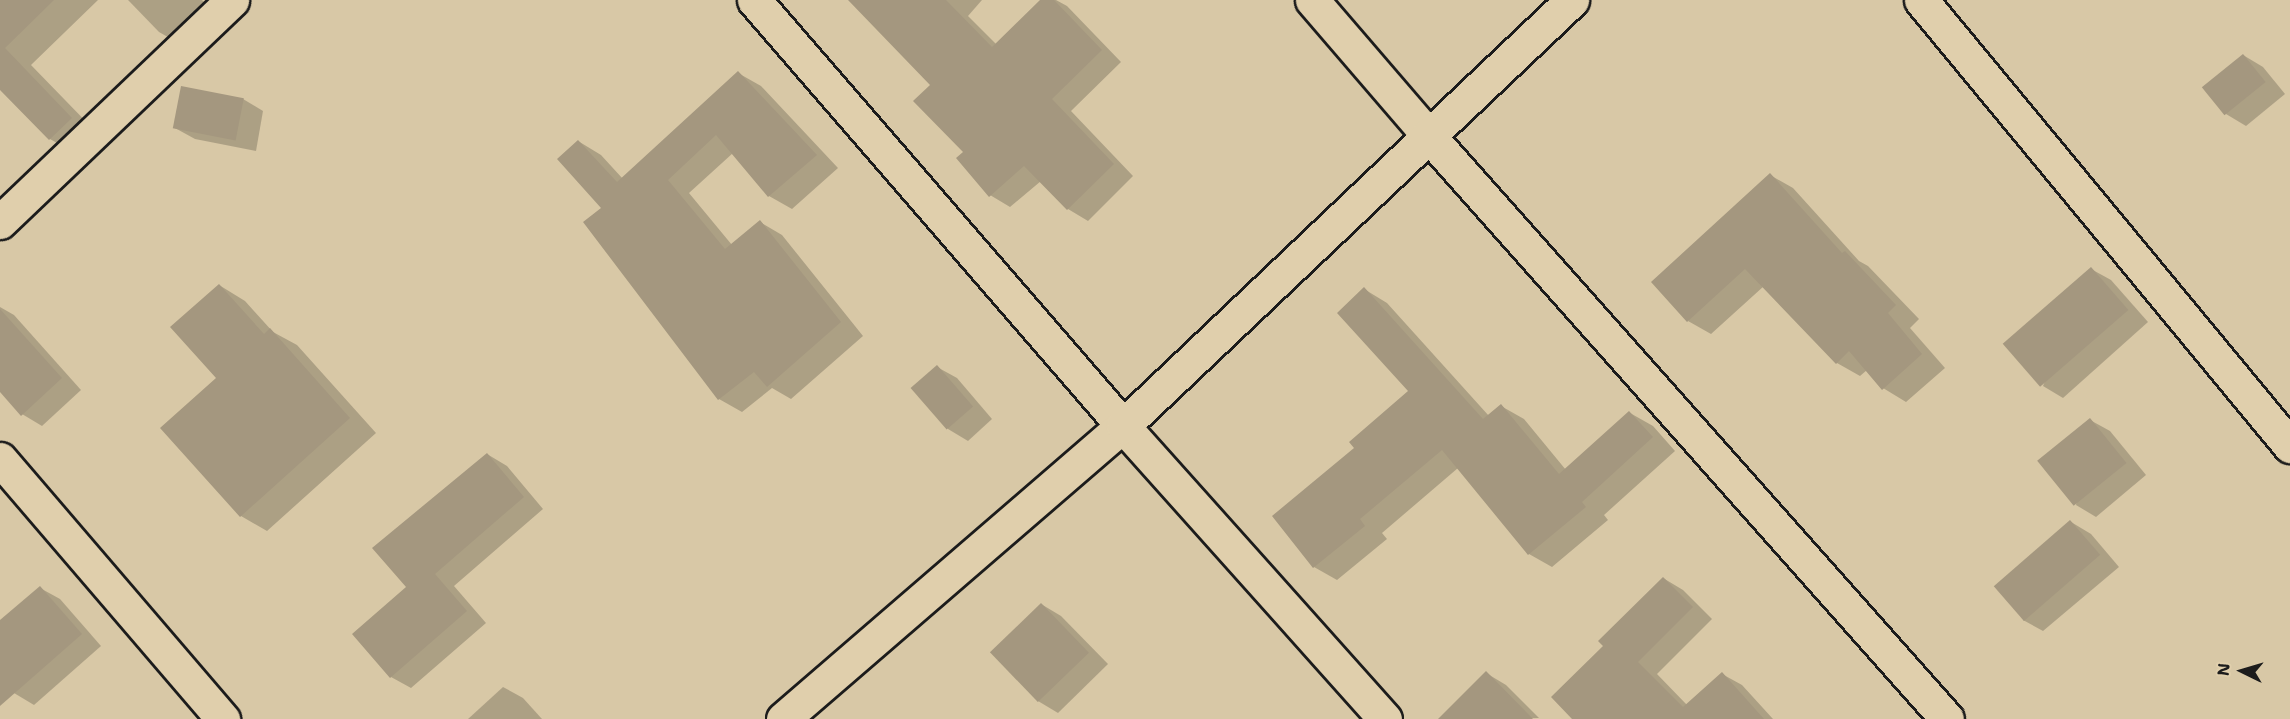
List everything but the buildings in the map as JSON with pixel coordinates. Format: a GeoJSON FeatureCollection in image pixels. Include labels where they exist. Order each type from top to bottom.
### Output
{"type":"FeatureCollection","features":[{"type":"Feature","properties":{"kind":"street"},"geometry":{"type":"LineString","coordinates":[[0,222],[232,0]]}},
{"type":"Feature","properties":{"kind":"street"},"geometry":{"type":"LineString","coordinates":[[754,0],[1123,426],[1385,719]]}},
{"type":"Feature","properties":{"kind":"street"},"geometry":{"type":"LineString","coordinates":[[1312,0],[1428,135],[1947,719]]}},
{"type":"Feature","properties":{"kind":"street"},"geometry":{"type":"LineString","coordinates":[[783,719],[1123,426],[1572,0]]}},
{"type":"Feature","properties":{"kind":"street"},"geometry":{"type":"LineString","coordinates":[[1921,0],[2290,446]]}},
{"type":"Feature","properties":{"kind":"street"},"geometry":{"type":"LineString","coordinates":[[0,459],[223,719]]}}]}
